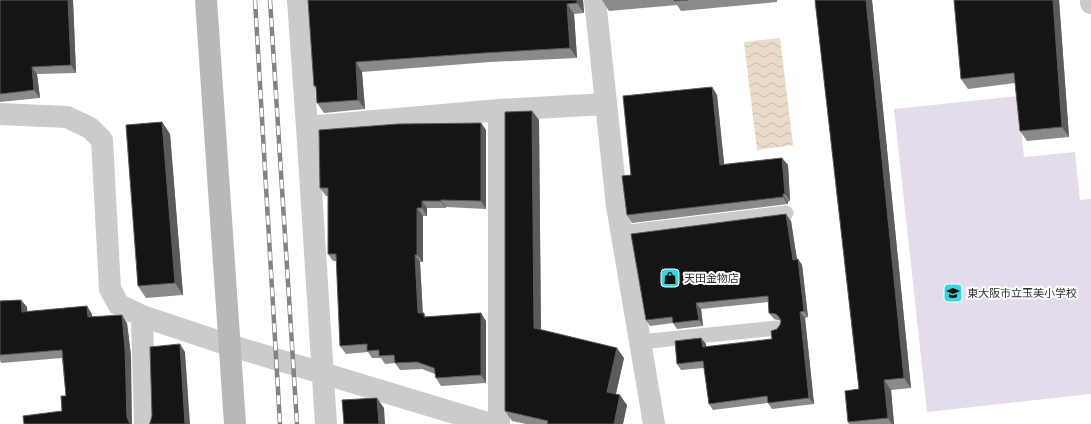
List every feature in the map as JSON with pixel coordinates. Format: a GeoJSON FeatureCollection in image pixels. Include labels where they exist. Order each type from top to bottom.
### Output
{"type":"FeatureCollection","features":[{"type":"Feature","properties":{"kind":"street"},"geometry":{"type":"LineString","coordinates":[[206,0],[234,424]]}},
{"type":"Feature","properties":{"kind":"street"},"geometry":{"type":"LineString","coordinates":[[298,0],[326,424]]}},
{"type":"Feature","properties":{"kind":"street"},"geometry":{"type":"LineString","coordinates":[[596,0],[617,206],[654,424]]}},
{"type":"Feature","properties":{"kind":"street"},"geometry":{"type":"LineString","coordinates":[[307,127],[499,110],[606,104]]}},
{"type":"Feature","properties":{"kind":"street"},"geometry":{"type":"LineString","coordinates":[[498,424],[499,110]]}},
{"type":"Feature","properties":{"kind":"street"},"geometry":{"type":"LineString","coordinates":[[0,114],[67,117],[90,128],[102,140],[110,289],[119,305],[142,316],[229,345],[491,424]]}},
{"type":"Feature","properties":{"kind":"street"},"geometry":{"type":"LineString","coordinates":[[142,316],[145,424]]}},
{"type":"Feature","properties":{"kind":"lane"},"geometry":{"type":"LineString","coordinates":[[621,233],[786,213]]}},
{"type":"Feature","properties":{"kind":"lane"},"geometry":{"type":"LineString","coordinates":[[640,342],[776,328]]}},
{"type":"Feature","properties":{"kind":"shaded area"},"geometry":{"type":"Polygon","coordinates":[[[1018,96],[1024,157],[1075,152],[1080,200],[1091,199],[1091,394],[927,412],[894,109],[1018,96]]]}},
{"type":"Feature","properties":{"kind":"water"},"geometry":{"type":"Polygon","coordinates":[[[780,38],[793,145],[757,150],[744,42],[780,38]]]}},
{"type":"Feature","properties":{"kind":"building"},"geometry":{"type":"Polygon","coordinates":[[[0,0],[68,0],[71,65],[32,67],[34,90],[0,94],[0,0]]]}},
{"type":"Feature","properties":{"kind":"building"},"geometry":{"type":"Polygon","coordinates":[[[308,0],[577,0],[577,3],[567,4],[570,48],[356,62],[358,100],[317,103],[316,86],[314,86],[308,0]]]}},
{"type":"Feature","properties":{"kind":"building"},"geometry":{"type":"Polygon","coordinates":[[[815,0],[866,0],[904,378],[884,380],[888,418],[848,422],[845,391],[859,389],[815,0]]]}},
{"type":"Feature","properties":{"kind":"building"},"geometry":{"type":"Polygon","coordinates":[[[954,0],[1053,0],[1062,127],[1020,131],[1014,73],[961,79],[954,0]]]}},
{"type":"Feature","properties":{"kind":"building"},"geometry":{"type":"Polygon","coordinates":[[[712,87],[720,165],[782,158],[785,194],[783,194],[783,197],[627,215],[622,176],[631,175],[623,96],[712,87]]]}},
{"type":"Feature","properties":{"kind":"building"},"geometry":{"type":"Polygon","coordinates":[[[532,111],[534,328],[617,348],[607,392],[620,395],[614,424],[547,424],[548,421],[505,411],[505,112],[532,111]]]}},
{"type":"Feature","properties":{"kind":"building"},"geometry":{"type":"Polygon","coordinates":[[[162,122],[175,283],[138,286],[126,125],[162,122]]]}},
{"type":"Feature","properties":{"kind":"building"},"geometry":{"type":"Polygon","coordinates":[[[481,123],[481,201],[422,201],[422,208],[417,208],[417,255],[415,255],[418,313],[424,313],[424,317],[481,313],[481,375],[436,378],[434,368],[417,362],[395,363],[394,355],[379,356],[379,350],[367,351],[367,344],[340,346],[336,254],[328,254],[328,188],[320,188],[319,130],[398,124],[481,123]]]}},
{"type":"Feature","properties":{"kind":"building"},"geometry":{"type":"Polygon","coordinates":[[[786,214],[793,260],[798,259],[804,311],[800,312],[809,398],[768,403],[767,396],[709,404],[703,361],[677,364],[675,341],[701,338],[703,347],[772,339],[771,331],[777,329],[781,321],[776,314],[769,313],[768,296],[696,303],[699,320],[673,323],[672,317],[646,320],[631,234],[786,214]]]}},
{"type":"Feature","properties":{"kind":"building"},"geometry":{"type":"Polygon","coordinates":[[[21,300],[22,312],[87,306],[88,317],[122,315],[125,349],[127,417],[130,424],[24,424],[23,416],[62,411],[61,396],[66,396],[62,350],[0,355],[0,301],[21,300]]]}},
{"type":"Feature","properties":{"kind":"building"},"geometry":{"type":"Polygon","coordinates":[[[180,344],[185,424],[149,424],[152,416],[150,347],[180,344]]]}},
{"type":"Feature","properties":{"kind":"building"},"geometry":{"type":"Polygon","coordinates":[[[377,398],[379,424],[344,424],[342,400],[377,398]]]}},
{"type":"Feature","properties":{"kind":"railway"},"geometry":{"type":"LineString","coordinates":[[255,0],[280,424]]}},
{"type":"Feature","properties":{"kind":"railway"},"geometry":{"type":"LineString","coordinates":[[270,0],[297,424]]}},
{"type":"Feature","properties":{"kind":"place","name":"天田金物店"},"geometry":{"type":"Point","coordinates":[670,278]}},
{"type":"Feature","properties":{"kind":"place","name":"東大阪市立玉美小学校"},"geometry":{"type":"Point","coordinates":[953,293]}}]}
